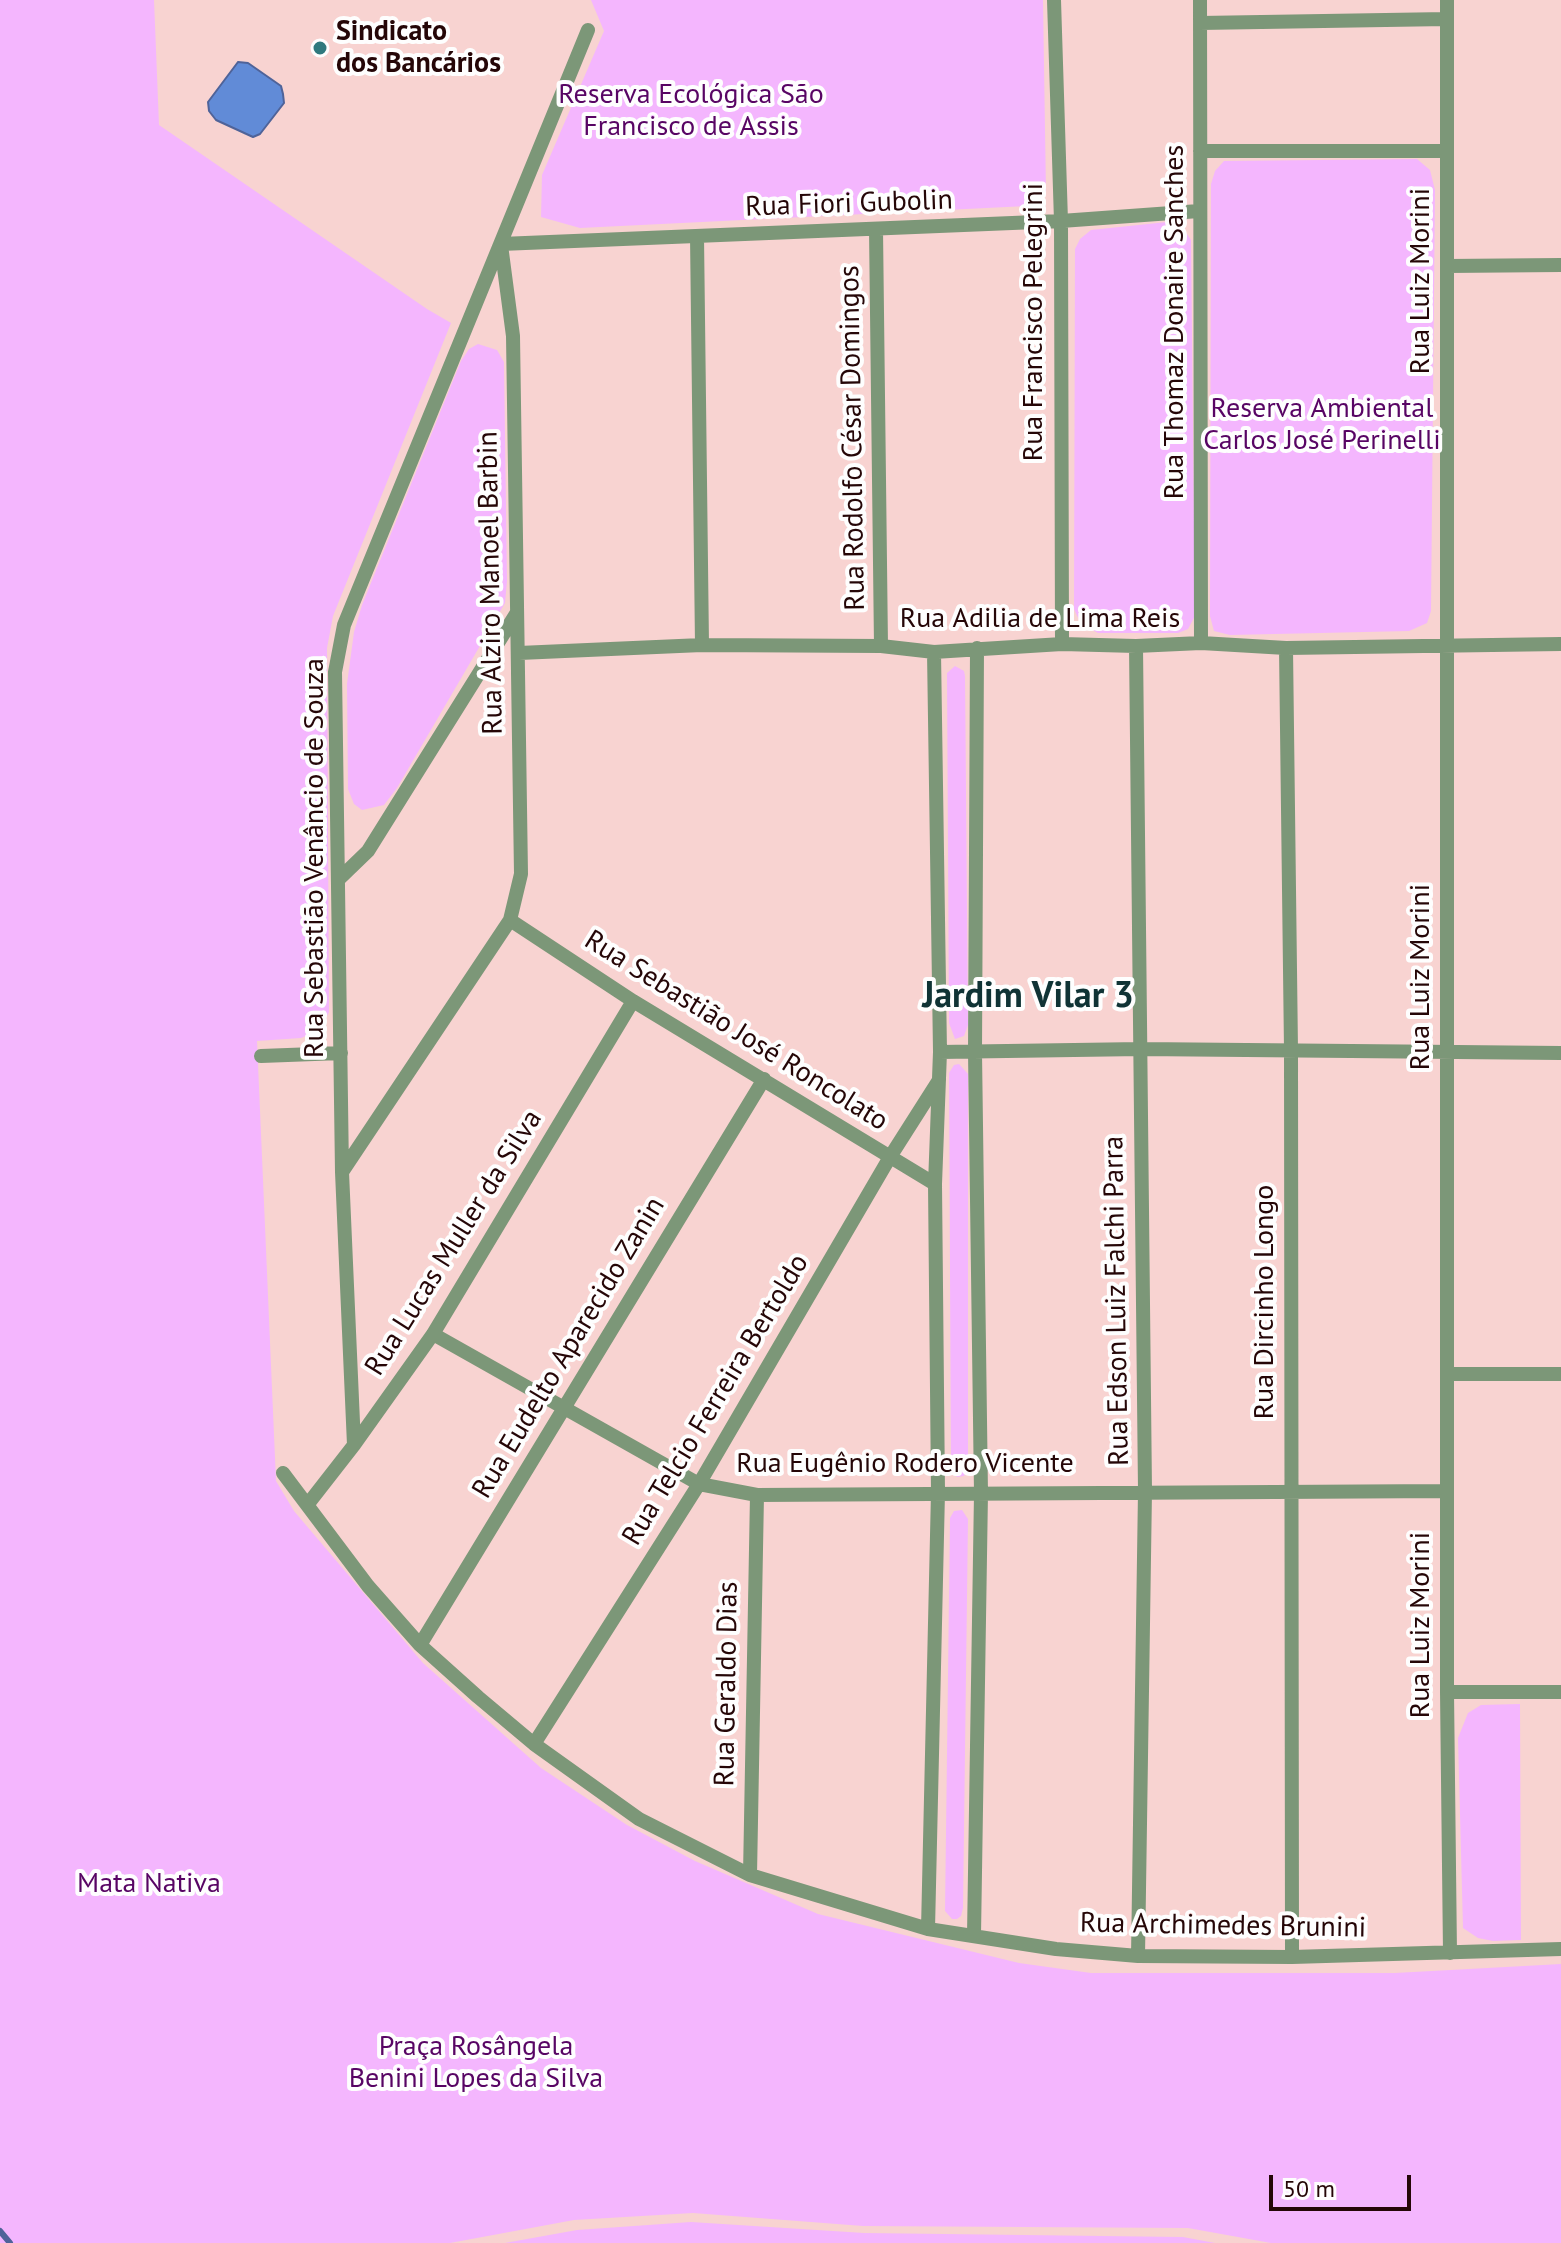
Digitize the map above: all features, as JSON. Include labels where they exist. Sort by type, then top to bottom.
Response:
[{"type":"street","name":"Rua Francisco Pelegrini","points":[[1054,0],[1061,221],[1062,644]]},
{"type":"street","name":"Rua Thomaz Donaire Sanches","points":[[1200,0],[1201,643]]},
{"type":"street","name":"Rua Luiz Morini","points":[[1447,0],[1447,1692],[1450,1953]]},
{"type":"street","points":[[1200,23],[1447,19]]},
{"type":"street","name":"Rua Sebastião Venâncio de Souza","points":[[354,1445],[342,1172],[335,672],[344,625],[588,30]]},
{"type":"street","points":[[1200,151],[1447,151]]},
{"type":"street","name":"Rua Fiori Gubolin","points":[[501,244],[1061,221],[1199,211]]},
{"type":"street","name":"Rua Rodolfo César Domingos","points":[[876,229],[881,646]]},
{"type":"street","points":[[697,236],[702,645]]},
{"type":"street","name":"Rua Alziro Manoel Barbin","points":[[501,244],[513,336],[519,653],[521,874],[510,920]]},
{"type":"street","points":[[1447,266],[1561,265]]},
{"type":"street","points":[[339,879],[368,851],[517,614]]},
{"type":"street","name":"Rua Adilia de Lima Reis","points":[[519,653],[702,645],[881,646],[934,652],[1062,644],[1136,646],[1201,643],[1286,648],[1561,644]]},
{"type":"street","name":"Rua Edson Luiz Falchi Parra","points":[[1136,646],[1145,1491],[1138,1956]]},
{"type":"street","points":[[974,1935],[981,1493],[975,1052],[977,648]]},
{"type":"street","name":"Rua Dircinho Longo","points":[[1286,648],[1291,1050],[1292,1957]]},
{"type":"street","points":[[928,1929],[938,1492],[935,1184],[940,1052],[934,652]]},
{"type":"street","points":[[342,1172],[510,920]]},
{"type":"street","name":"Rua Sebastião José Roncolato","points":[[510,920],[633,1001],[935,1184]]},
{"type":"street","name":"Rua Lucas Muller da Silva","points":[[308,1504],[433,1334],[633,1001]]},
{"type":"street","points":[[940,1052],[1141,1049],[1561,1053]]},
{"type":"street","points":[[261,1056],[341,1053]]},
{"type":"street","name":"Rua Eudelto Aparecido Zanin","points":[[420,1645],[764,1079]]},
{"type":"street","name":"Rua Telcio Ferreira Bertoldo","points":[[534,1744],[699,1484],[890,1157],[939,1080]]},
{"type":"street","name":"Rua Eugênio Rodero Vicente","points":[[433,1334],[699,1484],[757,1495],[1447,1491]]},
{"type":"street","points":[[1447,1374],[1561,1374]]},
{"type":"street","name":"Rua Archimedes Brunini","points":[[283,1473],[368,1586],[420,1645],[534,1744],[639,1819],[750,1875],[928,1929],[1056,1949],[1138,1956],[1292,1957],[1561,1949]]},
{"type":"street","name":"Rua Geraldo Dias","points":[[750,1875],[757,1495]]},
{"type":"street","points":[[1447,1692],[1561,1692]]},
{"type":"green space","points":[[0,0],[154,0],[159,125],[451,323],[333,616],[327,648],[329,1012],[320,1030],[301,1038],[257,1041],[276,1481],[294,1511],[423,1663],[541,1768],[627,1825],[695,1861],[818,1914],[1019,1963],[1091,1973],[1395,1973],[1561,1964],[1561,2243],[1271,2243],[1188,2228],[863,2226],[693,2213],[574,2220],[450,2243],[0,2243]]},
{"type":"green space","name":"Reserva Ecológica São Francisco de Assis","points":[[591,0],[1043,0],[1046,194],[1027,206],[580,228],[541,217],[542,175],[604,31]]},
{"type":"green space","name":"Reserva Ambiental Carlos José Perinelli","points":[[1417,159],[1430,170],[1435,190],[1431,611],[1427,623],[1409,631],[1230,635],[1214,631],[1210,616],[1211,184],[1215,171],[1224,161]]},
{"type":"green space","name":"Reserva Ambiental Carlos José Perinelli","points":[[1167,222],[1183,228],[1191,240],[1195,616],[1188,629],[1178,633],[1098,633],[1081,624],[1074,609],[1075,249],[1080,239],[1091,230]]},
{"type":"green space","points":[[478,344],[497,350],[504,362],[505,603],[397,788],[384,805],[362,810],[354,804],[348,789],[347,684],[354,632],[362,605],[461,361],[469,349]]},
{"type":"green space","points":[[955,666],[964,671],[965,676],[968,1025],[964,1036],[955,1039],[949,1023],[947,673]]},
{"type":"green space","points":[[959,1064],[968,1074],[968,1468],[964,1476],[957,1477],[951,1469],[949,1073],[954,1065]]},
{"type":"green space","points":[[962,1510],[968,1519],[963,1908],[961,1916],[952,1919],[945,1911],[950,1518],[954,1511]]},
{"type":"green space","points":[[1520,1704],[1521,1940],[1493,1941],[1478,1938],[1463,1928],[1458,1738],[1468,1713],[1481,1705]]},
{"type":"green space","points":[[691,2222],[864,2233],[1183,2237],[1215,2243],[505,2243],[577,2230]]},
{"type":"water","points":[[238,62],[248,63],[281,86],[283,94],[284,103],[260,134],[253,137],[216,120],[209,111],[208,102]]},
{"type":"waterway","points":[[0,2231],[10,2243]]},
{"type":"place","name":"Sindicato dos Bancários","points":[[320,48]]},
{"type":"district","name":"Jardim Vilar 3","points":[[1028,997]]},
{"type":"park label","name":"Mata Nativa","points":[[149,1884]]},
{"type":"park label","name":"Praça Rosângela Benini Lopes da Silva","points":[[476,2063]]}]
